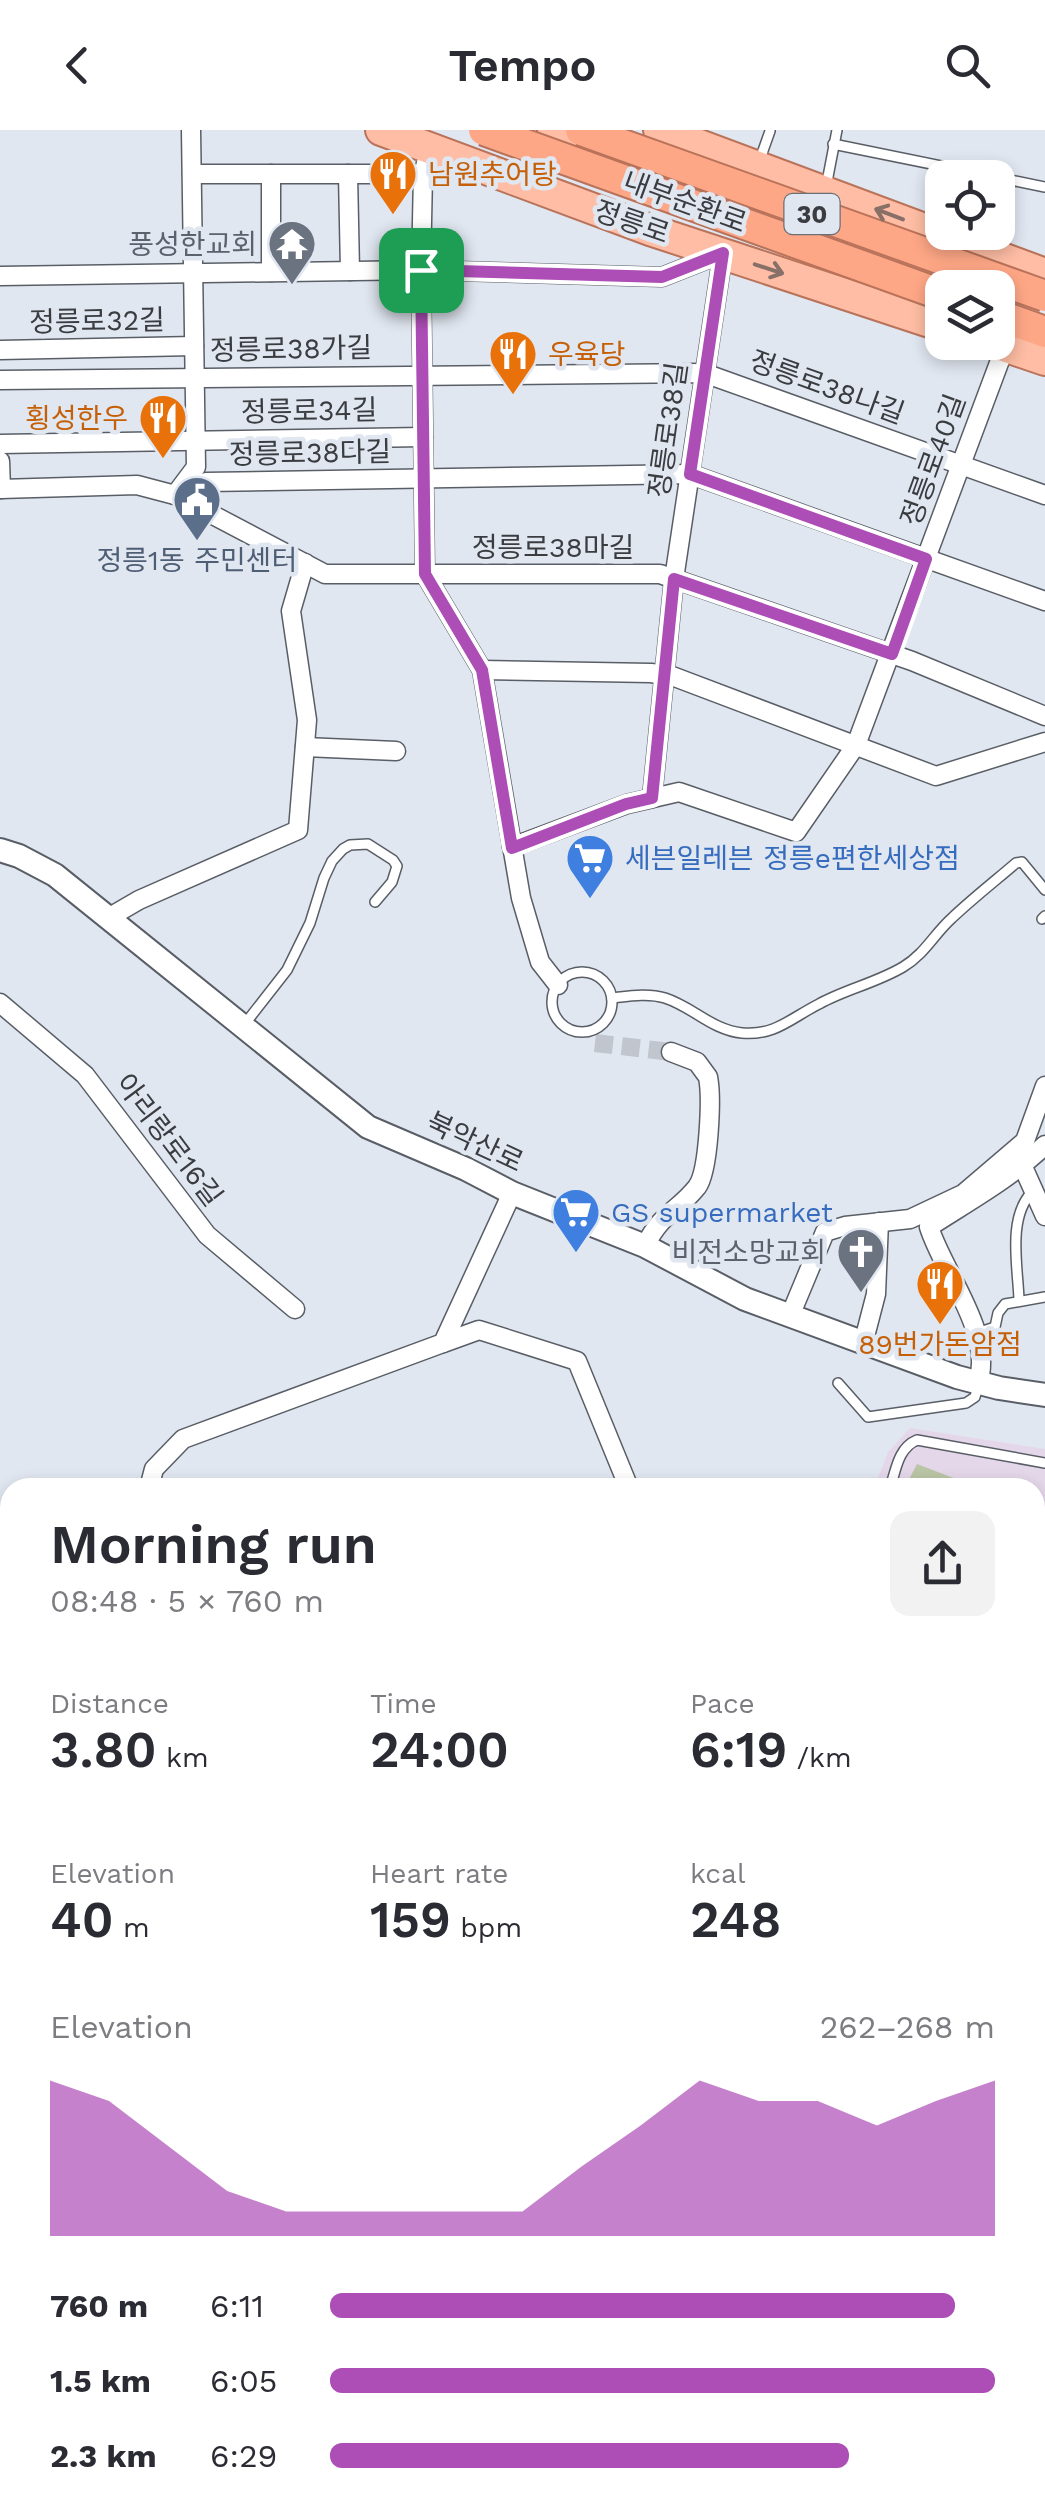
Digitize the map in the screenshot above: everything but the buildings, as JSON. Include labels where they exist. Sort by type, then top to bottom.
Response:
[{"type":"highway","name":"내부순환로","points":[[484,130],[925,289]]},
{"type":"highway","name":"내부순환로","points":[[580,130],[1045,296]]},
{"type":"highway","points":[[1015,321],[1045,332]]},
{"type":"main road","name":"정릉로","points":[[381,130],[418,149],[925,320]]},
{"type":"main road","points":[[553,130],[740,209],[933,270]]},
{"type":"main road","points":[[659,130],[1045,274]]},
{"type":"main road","points":[[1015,296],[1045,307]]},
{"type":"main road","points":[[1015,350],[1045,360]]},
{"type":"street","name":"정릉로32길","points":[[174,495],[196,467],[191,130]]},
{"type":"street","points":[[192,174],[348,174],[418,149],[425,574],[482,670],[521,898],[540,962],[558,985]]},
{"type":"street","points":[[271,174],[271,272]]},
{"type":"street","points":[[348,174],[350,270]]},
{"type":"street","points":[[0,276],[421,270],[662,277],[723,253]]},
{"type":"street","name":"정릉로38길","points":[[652,798],[674,579],[723,253]]},
{"type":"street","name":"정릉로32길","points":[[0,350],[194,346]]},
{"type":"street","name":"정릉로40길","points":[[652,798],[680,792],[796,832],[856,745],[961,464],[993,360]]},
{"type":"street","name":"정릉로38가길","points":[[0,380],[704,372]]},
{"type":"street","name":"정릉로38나길","points":[[704,372],[1045,495]]},
{"type":"street","name":"정릉로34길","points":[[0,444],[423,437]]},
{"type":"street","points":[[0,461],[1,489],[137,485],[174,495]]},
{"type":"street","points":[[690,474],[1045,601]]},
{"type":"street","name":"정릉로38다길","points":[[174,495],[206,482],[690,474]]},
{"type":"street","name":"정릉로38마길","points":[[174,495],[325,574],[660,574],[892,654],[1045,716]]},
{"type":"street","points":[[108,918],[139,900],[298,830],[308,720],[291,611],[305,563]]},
{"type":"street","points":[[482,670],[663,675],[936,776],[1045,742]]},
{"type":"street","points":[[305,746],[396,752]]},
{"type":"street","points":[[512,848],[626,804],[652,798]]},
{"type":"street","name":"북악산로","points":[[0,850],[55,875],[368,1126],[512,1193],[645,1246],[745,1299],[978,1383],[1045,1395]]},
{"type":"street","name":"아리랑로16길","points":[[0,1003],[85,1074],[207,1235],[295,1309]]},
{"type":"street","points":[[645,1246],[658,1221],[694,1190],[703,1172],[708,1077],[697,1062],[671,1052]]},
{"type":"street","points":[[978,1383],[984,1361],[977,1333],[929,1227],[975,1200],[1019,1158],[1045,1086]]},
{"type":"street","points":[[790,1316],[825,1232],[910,1219],[957,1198],[1045,1145]]},
{"type":"street","points":[[1019,1158],[1045,1216]]},
{"type":"street","points":[[443,1344],[512,1193]]},
{"type":"street","points":[[862,1344],[876,1294],[880,1222]]},
{"type":"street","points":[[151,1478],[154,1470],[184,1439],[478,1330],[576,1361],[626,1478]]},
{"type":"lane","points":[[826,190],[837,130]]},
{"type":"lane","points":[[723,253],[770,131]]},
{"type":"lane","points":[[833,144],[1045,187]]},
{"type":"lane","points":[[242,1027],[286,970],[310,923],[332,861],[350,845],[368,844],[397,866],[392,882],[375,902]]},
{"type":"lane","points":[[612,998],[659,996],[722,1028],[765,1032],[781,1028],[818,1004],[868,986],[904,966],[925,951],[948,921],[1016,862],[1022,862],[1045,890]]},
{"type":"lane","points":[[587,972],[604,981],[612,998],[608,1017],[593,1030],[564,1026],[553,1009],[552,999],[558,985],[568,976],[587,972]]},
{"type":"lane","points":[[1019,1300],[1018,1219],[1032,1192]]},
{"type":"lane","points":[[977,1333],[995,1328],[1001,1308],[1045,1296]]},
{"type":"lane","points":[[838,1383],[866,1415],[885,1416],[971,1402],[978,1383]]},
{"type":"lane","points":[[893,1478],[901,1454],[914,1441],[1045,1463]]},
{"type":"shaded area","points":[[910,1428],[1045,1449],[1045,1478],[878,1478],[888,1452]]},
{"type":"green space","points":[[917,1464],[954,1478],[910,1478]]},
{"type":"tunnel","points":[[595,1043],[671,1052]]},
{"type":"place","name":"남원추어탕","points":[[393,216]]},
{"type":"place","name":"풍성한교회","points":[[292,286]]},
{"type":"place","name":"우육당","points":[[513,396]]},
{"type":"place","name":"횡성한우","points":[[163,460]]},
{"type":"place","name":"정릉1동 주민센터","points":[[197,542]]},
{"type":"place","name":"세븐일레븐 정릉e편한세상점","points":[[590,900]]},
{"type":"place","name":"GS supermarket","points":[[576,1254]]},
{"type":"place","name":"비전소망교회","points":[[861,1294]]},
{"type":"place","name":"89번가돈암점","points":[[940,1326]]},
{"type":"route","points":[[723,253],[690,474],[926,559],[892,654],[674,579],[652,798],[626,804],[512,848],[482,670],[425,574],[421,270],[662,277],[723,253]]}]
